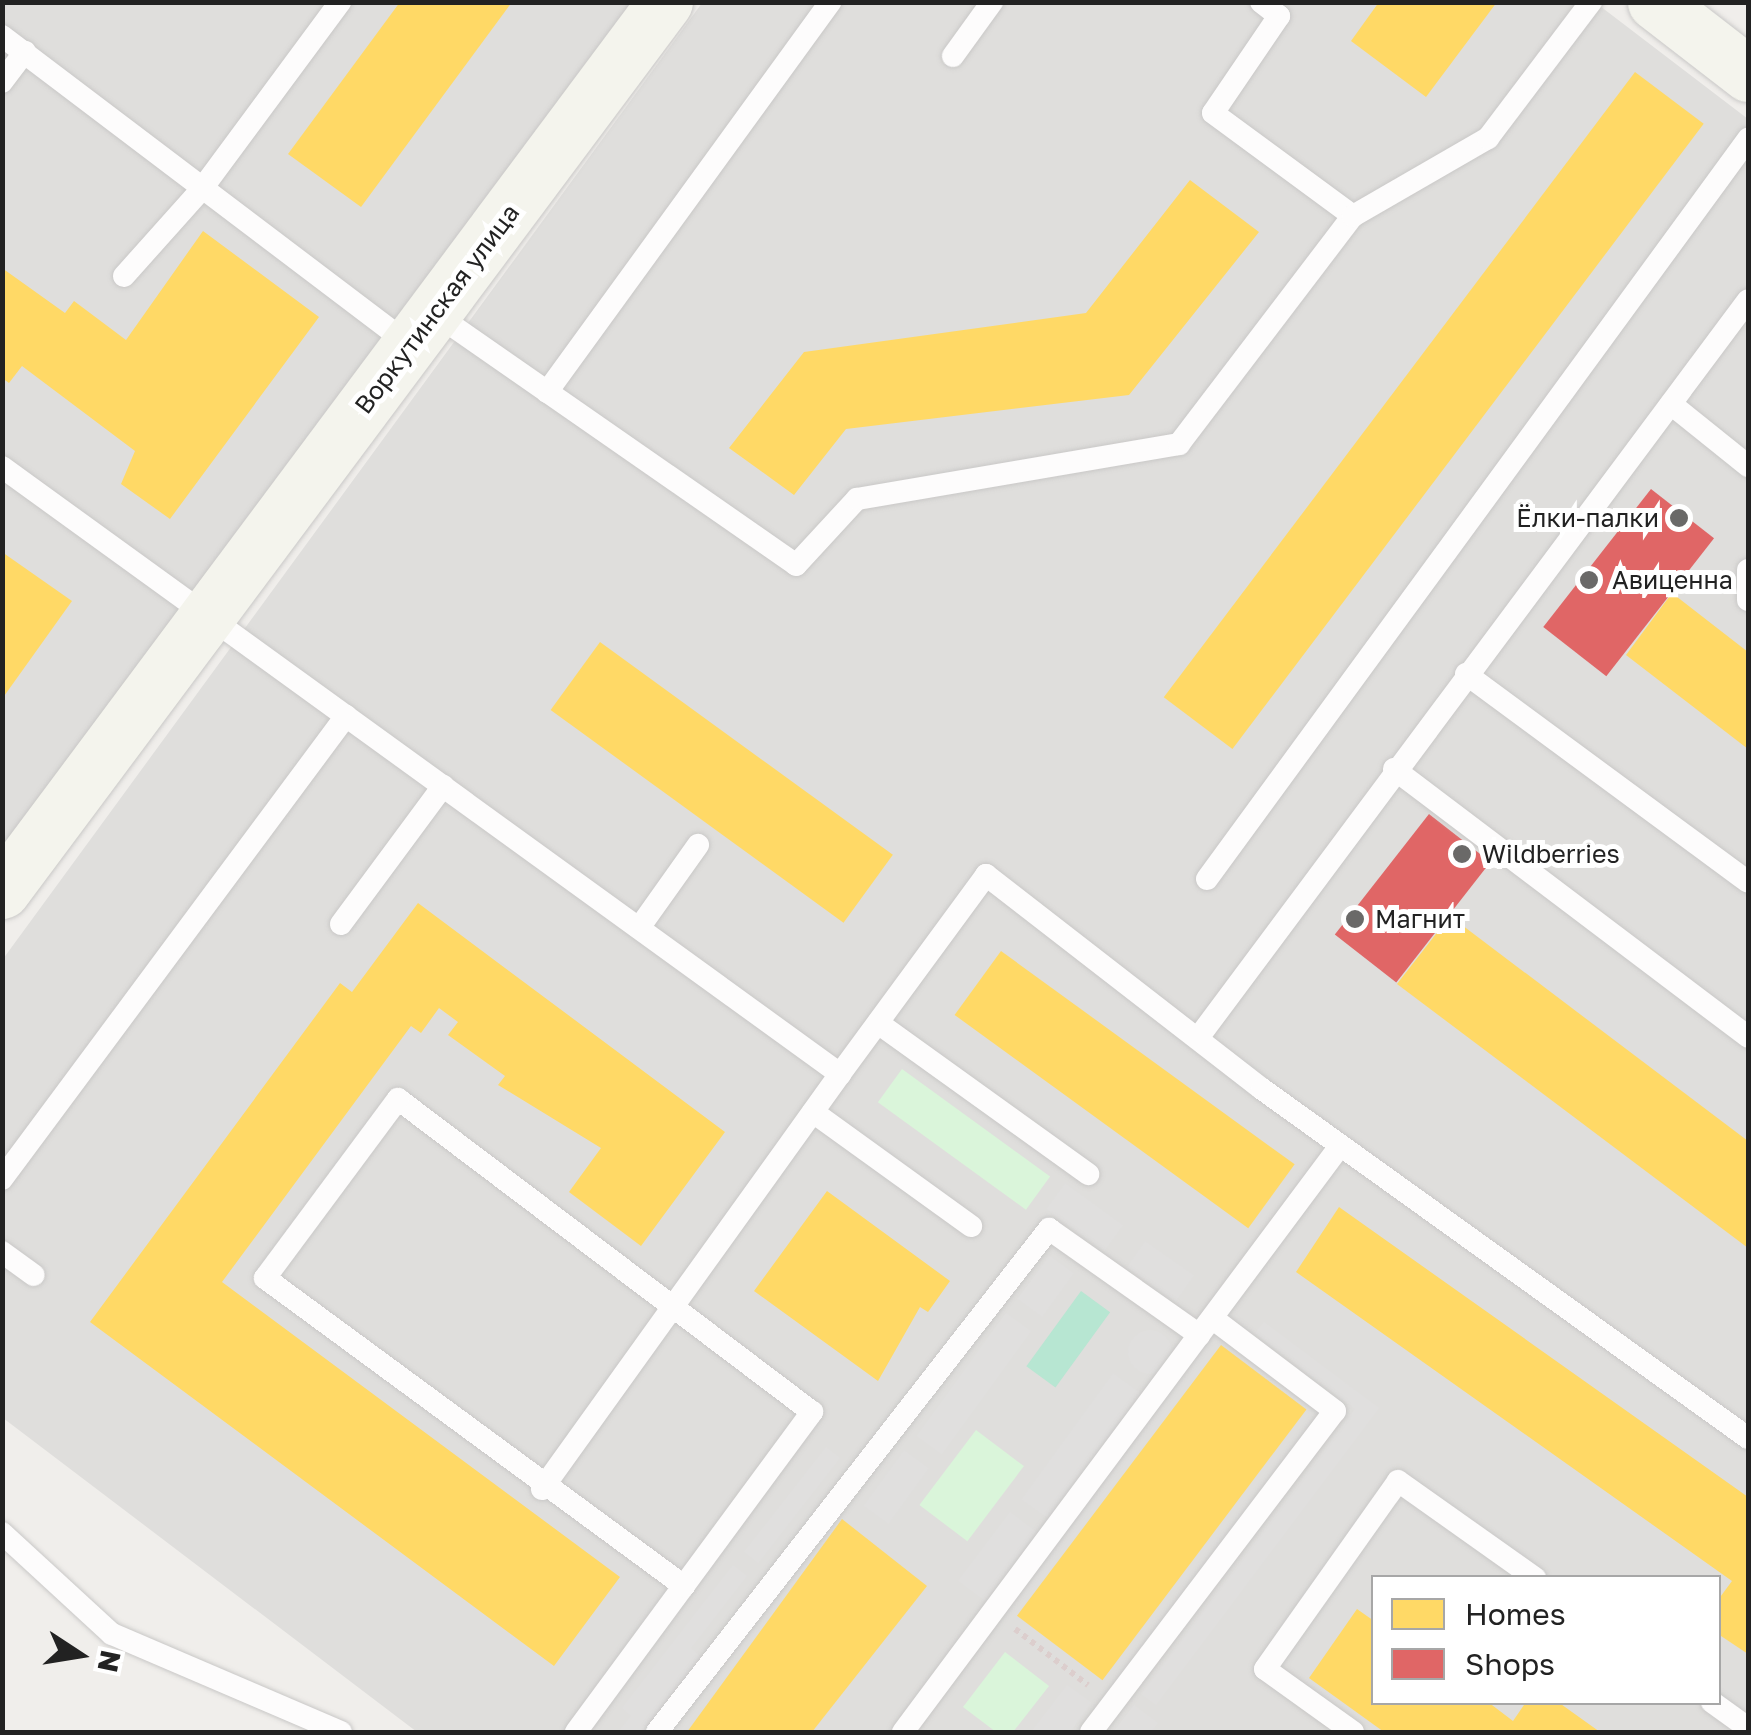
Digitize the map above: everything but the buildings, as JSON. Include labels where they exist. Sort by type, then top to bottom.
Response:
[{"type":"street","name":"Воркутинская улица","points":[[2,891],[202,612],[423,330],[666,2]]},
{"type":"street","points":[[1655,2],[1748,74]]},
{"type":"lane","points":[[124,276],[201,190],[340,2]]},
{"type":"lane","points":[[547,392],[830,2]]},
{"type":"lane","points":[[953,56],[992,2]]},
{"type":"lane","points":[[1261,2],[1279,16],[1213,113],[1352,216]]},
{"type":"lane","points":[[2,36],[201,190],[423,330],[547,392],[796,566],[857,499],[1179,444],[1352,216],[1488,138],[1591,2]]},
{"type":"lane","points":[[2,82],[25,52]]},
{"type":"lane","points":[[1206,879],[1748,139]]},
{"type":"lane","points":[[1198,1038],[1394,768],[1748,300]]},
{"type":"lane","points":[[1671,404],[1748,466]]},
{"type":"lane","points":[[2,467],[840,1074]]},
{"type":"lane","points":[[1748,570],[1748,600]]},
{"type":"lane","points":[[1466,674],[1748,882]]},
{"type":"lane","points":[[2,1179],[346,716]]},
{"type":"lane","points":[[1394,768],[1748,1037]]},
{"type":"lane","points":[[341,924],[443,786]]},
{"type":"lane","points":[[639,928],[698,845]]},
{"type":"lane","points":[[542,1489],[986,875],[1340,1146],[1748,1438]]},
{"type":"lane","points":[[878,1022],[1088,1174]]},
{"type":"lane","points":[[576,1732],[684,1586],[812,1412],[398,1099],[265,1278],[542,1489],[684,1586]]},
{"type":"lane","points":[[813,1112],[971,1226]]},
{"type":"lane","points":[[902,1732],[1340,1146]]},
{"type":"lane","points":[[657,1732],[1049,1229],[1335,1411],[1091,1732]]},
{"type":"lane","points":[[2,1252],[34,1275]]},
{"type":"lane","points":[[1353,1732],[1265,1669],[1398,1481],[1530,1575]]},
{"type":"lane","points":[[2,1533],[112,1634],[341,1732]]},
{"type":"lane","points":[[1716,1705],[1748,1728]]},
{"type":"path","points":[[992,1612],[1113,1704]]},
{"type":"shaded area","points":[[3,3],[643,3],[3,873]]},
{"type":"shaded area","points":[[702,3],[1596,3],[1748,119],[1748,1732],[417,1732],[3,1418],[3,959]]},
{"type":"shaded area","points":[[1065,1183],[1123,1225],[1104,1251],[1046,1209]]},
{"type":"shaded area","points":[[1145,1241],[1194,1275],[1176,1302],[1127,1267]]},
{"type":"shaded area","points":[[1049,1255],[1074,1273],[1042,1317],[1017,1299]]},
{"type":"shaded area","points":[[1006,1313],[1031,1331],[942,1454],[917,1436]]},
{"type":"shaded area","points":[[1264,1322],[1379,1408],[1156,1705],[1141,1694],[1355,1409],[1255,1333]]},
{"type":"shaded area","points":[[1150,1330],[1166,1336],[1172,1352],[1166,1368],[1150,1374],[1134,1368],[1128,1352],[1134,1336]]},
{"type":"shaded area","points":[[1113,1373],[1141,1393],[1049,1519],[1021,1499]]},
{"type":"shaded area","points":[[826,1447],[840,1458],[758,1563],[744,1552]]},
{"type":"shaded area","points":[[904,1450],[929,1468],[889,1524],[863,1506]]},
{"type":"shaded area","points":[[1010,1512],[1037,1532],[985,1601],[958,1581]]},
{"type":"shaded area","points":[[733,1565],[747,1576],[691,1648],[701,1657],[643,1732],[618,1732],[631,1716],[622,1708]]},
{"type":"shaded area","points":[[1067,1685],[1092,1703],[1070,1732],[1031,1732]]},
{"type":"shaded area","points":[[1134,1705],[1158,1723],[1151,1732],[1113,1732]]},
{"type":"green space","points":[[902,1069],[1050,1177],[1026,1210],[878,1102]]},
{"type":"green space","points":[[1081,1291],[1110,1312],[1055,1387],[1026,1366]]},
{"type":"green space","points":[[976,1430],[1024,1466],[967,1541],[919,1505]]},
{"type":"green space","points":[[1005,1652],[1049,1686],[1013,1732],[996,1732],[963,1707]]},
{"type":"place","name":"Ёлки-палки","points":[[1679,518]]},
{"type":"place","name":"Авиценна","points":[[1589,580]]},
{"type":"place","name":"Wildberries","points":[[1462,854]]},
{"type":"place","name":"Магнит","points":[[1355,919]]}]
